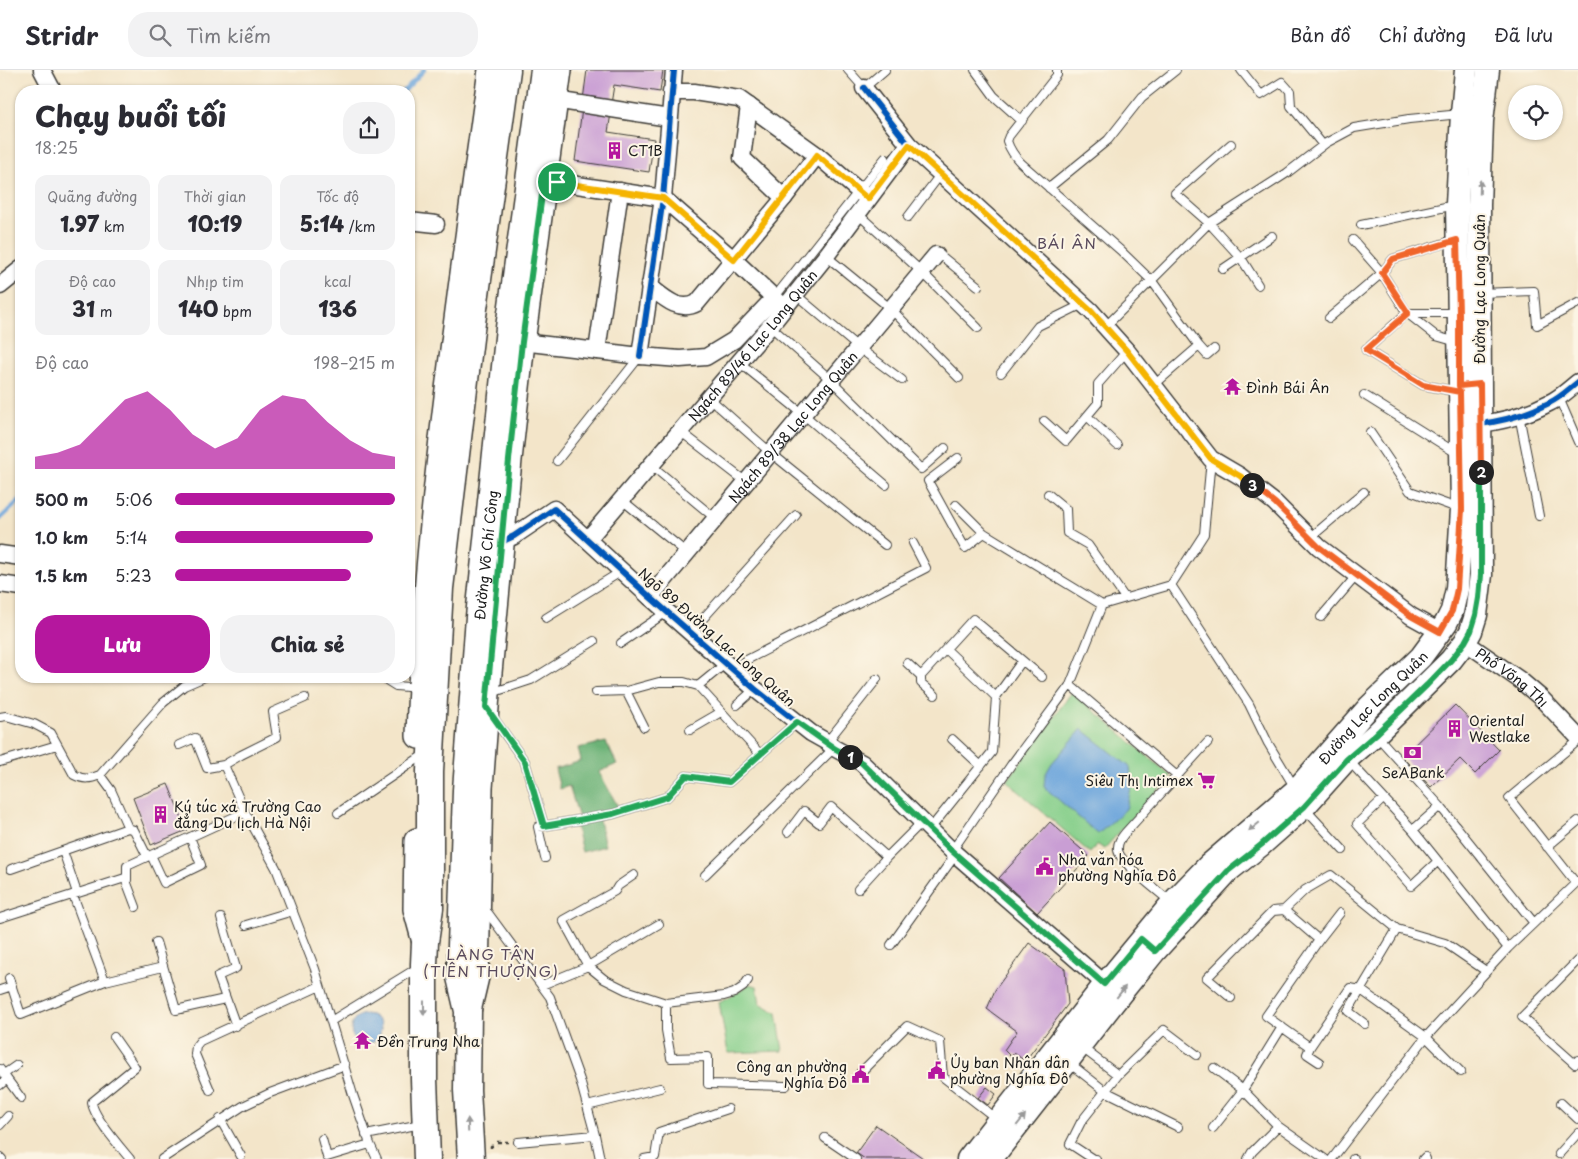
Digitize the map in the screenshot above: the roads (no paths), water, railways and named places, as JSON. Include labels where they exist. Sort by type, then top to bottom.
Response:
[{"type":"highway","points":[[427,1159],[424,953],[430,908],[430,771],[440,588],[471,330],[507,70]]},
{"type":"highway","name":"Đường Võ Chí Công","points":[[481,1156],[467,1090],[468,1011],[460,977],[466,790],[478,627],[509,328],[544,70]]},
{"type":"main road","points":[[424,953],[416,909],[421,688],[430,550],[441,446],[491,70]]},
{"type":"main road","name":"Đường Võ Chí Công","points":[[468,1011],[476,976],[482,909],[480,788],[501,542],[522,342],[559,70]]},
{"type":"main road","name":"Đường Lạc Long Quân","points":[[968,1159],[998,1120],[1066,1052],[1104,984],[1228,871],[1280,817],[1376,734],[1451,660],[1471,631],[1476,615],[1480,583],[1480,424],[1466,388],[1459,342],[1457,204],[1466,70]]},
{"type":"main road","name":"Đường Lạc Long Quân","points":[[1300,799],[1369,707],[1421,657],[1440,632],[1456,600],[1462,509],[1460,455],[1466,388],[1479,293],[1479,205],[1482,130],[1488,70]]},
{"type":"main road","name":"Đường Lạc Long Quân","points":[[991,1159],[1066,1052],[1148,945],[1172,903],[1209,865],[1280,817]]},
{"type":"street","points":[[42,70],[50,85]]},
{"type":"street","points":[[640,356],[663,198],[674,70]]},
{"type":"street","points":[[864,88],[909,145],[1106,327],[1211,459],[1240,476],[1275,503],[1319,547],[1411,616],[1440,632]]},
{"type":"street","points":[[671,92],[694,92],[739,99],[817,155],[864,195]]},
{"type":"street","points":[[555,100],[670,118]]},
{"type":"street","points":[[749,106],[742,158],[784,198]]},
{"type":"street","name":"Ngách 89/46 Lạc Long Quân","points":[[588,539],[770,326],[779,303],[795,294],[858,214],[864,195],[909,145]]},
{"type":"street","points":[[649,286],[669,302],[682,306],[697,303],[734,260],[817,155]]},
{"type":"street","points":[[522,342],[640,356],[680,359],[706,357],[734,340],[779,303],[734,260],[663,198],[544,180]]},
{"type":"street","points":[[597,351],[620,191]]},
{"type":"street","points":[[415,222],[436,224]]},
{"type":"street","name":"Ngách 89/38 Lạc Long Quân","points":[[650,597],[936,255]]},
{"type":"street","points":[[0,286],[15,274]]},
{"type":"street","points":[[1480,424],[1501,421],[1548,404],[1559,398],[1578,382]]},
{"type":"street","name":"Ngõ 89 Đường Lạc Long Quân","points":[[501,542],[514,536],[554,509],[650,597],[755,689],[811,733],[862,763],[954,853],[1104,984]]},
{"type":"street","points":[[0,554],[15,556]]},
{"type":"street","points":[[0,584],[15,586]]},
{"type":"street","name":"Phố Võng Thị","points":[[1465,642],[1520,680],[1540,697],[1578,737]]},
{"type":"lane","points":[[848,70],[864,88],[885,70]]},
{"type":"lane","points":[[976,70],[994,96],[1022,120]]},
{"type":"lane","points":[[1057,70],[1057,75],[1008,138],[1008,146],[1014,156],[1152,280],[1199,346],[1207,354],[1214,349]]},
{"type":"lane","points":[[1049,188],[1108,140],[1142,97],[1176,70]]},
{"type":"lane","points":[[1241,70],[1261,95],[1282,82],[1290,91],[1291,106],[1323,145]]},
{"type":"lane","points":[[1106,327],[1209,223],[1287,173],[1323,145],[1354,128],[1409,119],[1462,114]]},
{"type":"lane","points":[[1230,144],[1175,193],[1209,223],[1241,258],[1258,284]]},
{"type":"lane","points":[[779,303],[864,195],[885,158]]},
{"type":"lane","points":[[908,217],[940,175]]},
{"type":"lane","points":[[1361,225],[1457,204]]},
{"type":"lane","points":[[858,214],[922,272],[978,328]]},
{"type":"lane","points":[[1223,269],[1272,236]]},
{"type":"lane","points":[[1353,240],[1382,273],[1408,313],[1436,336],[1459,342]]},
{"type":"lane","points":[[1330,318],[1382,273],[1393,259],[1457,240]]},
{"type":"lane","points":[[936,255],[939,254],[978,286]]},
{"type":"lane","points":[[826,256],[891,309],[959,378]]},
{"type":"lane","points":[[1479,293],[1534,291],[1537,325],[1578,303]]},
{"type":"lane","points":[[795,294],[859,348],[902,380]]},
{"type":"lane","points":[[1001,373],[1038,326],[1083,304]]},
{"type":"lane","points":[[1459,313],[1408,313],[1366,350],[1423,385],[1466,388]]},
{"type":"lane","points":[[770,326],[832,380],[921,469],[945,448]]},
{"type":"lane","points":[[1154,385],[1199,346]]},
{"type":"lane","points":[[1044,421],[1066,441],[1098,403],[1098,384],[1127,351]]},
{"type":"lane","points":[[557,461],[640,356]]},
{"type":"lane","points":[[739,362],[803,414],[886,486]]},
{"type":"lane","points":[[1364,395],[1460,455]]},
{"type":"lane","points":[[708,398],[771,453],[885,545]]},
{"type":"lane","points":[[1559,398],[1578,442]]},
{"type":"lane","points":[[1519,415],[1539,516]]},
{"type":"lane","points":[[1087,416],[1117,445]]},
{"type":"lane","points":[[680,431],[746,482]]},
{"type":"lane","points":[[1370,432],[1410,491],[1462,509]]},
{"type":"lane","points":[[958,458],[928,482],[965,548],[984,533]]},
{"type":"lane","points":[[956,505],[984,533],[1102,605],[1171,586],[1204,534],[1211,459]]},
{"type":"lane","points":[[651,465],[716,518]]},
{"type":"lane","points":[[1310,538],[1364,492]]},
{"type":"lane","points":[[1048,494],[1066,509],[1067,533],[1088,545],[1125,598]]},
{"type":"lane","points":[[622,500],[686,553]]},
{"type":"lane","points":[[691,632],[796,515]]},
{"type":"lane","points":[[698,686],[728,666],[926,568],[913,542]]},
{"type":"lane","points":[[546,618],[622,571]]},
{"type":"lane","points":[[1321,617],[1357,575]]},
{"type":"lane","points":[[1171,586],[1249,704],[1268,743],[1300,799],[1343,850]]},
{"type":"lane","points":[[892,945],[1011,765],[1070,685],[1102,605]]},
{"type":"lane","points":[[621,643],[668,611]]},
{"type":"lane","points":[[921,676],[973,619],[1042,677]]},
{"type":"lane","points":[[544,826],[525,762],[486,701],[499,692],[531,680],[594,641]]},
{"type":"lane","points":[[946,649],[996,697]]},
{"type":"lane","points":[[858,889],[887,857],[926,826],[992,752],[996,697],[1022,661]]},
{"type":"lane","points":[[907,663],[921,676],[922,683],[935,695]]},
{"type":"lane","points":[[705,875],[831,745],[877,679]]},
{"type":"lane","points":[[596,692],[626,691],[659,682],[684,682],[698,686],[760,754]]},
{"type":"lane","points":[[0,717],[6,716],[34,724],[51,733],[74,776],[81,779],[89,779],[100,775],[163,703],[184,686],[191,683]]},
{"type":"lane","points":[[391,683],[396,686],[421,688]]},
{"type":"lane","points":[[1070,685],[1177,776]]},
{"type":"lane","points":[[737,705],[755,689]]},
{"type":"lane","points":[[626,691],[644,727]]},
{"type":"lane","points":[[179,745],[195,738],[207,768],[224,765],[278,737],[272,712],[305,698]]},
{"type":"lane","points":[[690,730],[721,712]]},
{"type":"lane","points":[[545,858],[538,827],[613,814],[667,797],[686,776],[729,782],[797,722]]},
{"type":"lane","points":[[1376,734],[1440,806],[1534,923]]},
{"type":"lane","points":[[952,739],[981,766]]},
{"type":"lane","points":[[1332,1159],[1426,1037],[1508,948],[1577,882],[1509,798],[1578,741]]},
{"type":"lane","points":[[1172,903],[1123,860],[1118,851],[1118,844],[1125,832],[1208,742]]},
{"type":"lane","points":[[0,762],[57,745]]},
{"type":"lane","points":[[338,813],[419,758]]},
{"type":"lane","points":[[1347,759],[1382,799],[1413,830],[1508,948]]},
{"type":"lane","points":[[224,765],[244,812],[276,868],[293,911],[320,986],[366,1135],[377,1159]]},
{"type":"lane","points":[[100,775],[112,790],[128,828]]},
{"type":"lane","points":[[1382,799],[1357,824],[1411,886],[1437,862]]},
{"type":"lane","points":[[1413,830],[1440,806]]},
{"type":"lane","points":[[788,832],[804,812],[819,823],[831,807],[887,857]]},
{"type":"lane","points":[[136,907],[127,880],[127,866],[244,812]]},
{"type":"lane","points":[[1547,847],[1578,821]]},
{"type":"lane","points":[[11,869],[128,828],[134,830],[164,883],[201,865],[190,837]]},
{"type":"lane","points":[[63,851],[104,982]]},
{"type":"lane","points":[[634,875],[618,886],[616,891],[563,920],[588,966],[604,979],[666,1003],[724,996],[734,993],[743,987],[748,980]]},
{"type":"lane","points":[[1231,998],[1207,978],[1263,919],[1273,911],[1284,910],[1305,890],[1331,875],[1397,929],[1445,943],[1486,971]]},
{"type":"lane","points":[[0,918],[123,879],[127,880]]},
{"type":"lane","points":[[482,909],[550,997],[580,1080],[600,1159]]},
{"type":"lane","points":[[1284,910],[1319,940]]},
{"type":"lane","points":[[246,925],[293,911]]},
{"type":"lane","points":[[1310,1047],[1266,1016],[1340,913]]},
{"type":"lane","points":[[221,918],[236,968],[218,976],[236,1026]]},
{"type":"lane","points":[[542,985],[588,966],[659,924]]},
{"type":"lane","points":[[1365,1024],[1348,1011],[1397,929]]},
{"type":"lane","points":[[156,942],[176,1010],[225,999]]},
{"type":"lane","points":[[331,1021],[397,979],[424,953]]},
{"type":"lane","points":[[1578,960],[1522,1018],[1575,1064],[1578,1060]]},
{"type":"lane","points":[[0,990],[11,982],[21,1015],[104,982],[163,967]]},
{"type":"lane","points":[[210,1090],[196,1059],[195,1050],[200,1042],[320,986]]},
{"type":"lane","points":[[1319,1062],[1307,1054],[1350,988],[1361,990],[1426,1037],[1461,1072]]},
{"type":"lane","points":[[666,1003],[666,1030],[671,1058],[708,1057],[708,1084],[786,1086]]},
{"type":"lane","points":[[860,1074],[907,1026],[940,1041],[943,1077],[998,1120]]},
{"type":"lane","points":[[1213,1128],[1243,1090],[1282,1027]]},
{"type":"lane","points":[[1094,1159],[1070,1144],[1081,1122],[1118,1075],[1164,1030],[1197,1055]]},
{"type":"lane","points":[[114,1038],[134,1067],[92,1102],[91,1105],[98,1118],[130,1159]]},
{"type":"lane","points":[[1066,1052],[1118,1075]]},
{"type":"lane","points":[[1066,1052],[1104,1091],[1178,1127]]},
{"type":"lane","points":[[0,1085],[4,1074],[17,1065]]},
{"type":"lane","points":[[162,1159],[220,1119],[243,1106],[270,1093],[345,1065]]},
{"type":"lane","points":[[1214,1068],[1243,1090],[1278,1126],[1325,1159]]},
{"type":"lane","points":[[4,1074],[21,1098]]},
{"type":"lane","points":[[587,1106],[660,1088]]},
{"type":"lane","points":[[1561,1103],[1578,1119]]},
{"type":"lane","points":[[644,1159],[655,1156],[659,1132],[728,1109]]},
{"type":"lane","points":[[0,1125],[8,1116]]},
{"type":"lane","points":[[220,1119],[241,1156]]},
{"type":"lane","points":[[366,1135],[426,1124]]},
{"type":"lane","points":[[1259,1159],[1250,1156],[1278,1126]]},
{"type":"lane","points":[[1558,1154],[1578,1133]]},
{"type":"lane","points":[[518,1142],[595,1135]]},
{"type":"lane","points":[[825,1138],[856,1159]]},
{"type":"lane","points":[[322,1139],[327,1157],[370,1144]]},
{"type":"water","points":[[1082,729],[1130,767],[1132,785],[1126,809],[1098,834],[1044,787],[1045,775],[1052,763]]},
{"type":"water","points":[[366,1014],[377,1018],[381,1029],[377,1040],[366,1044],[355,1040],[351,1029],[355,1018]]},
{"type":"waterway","points":[[410,85],[424,70]]},
{"type":"waterway","points":[[0,519],[15,505]]},
{"type":"place","name":"CT1B","points":[[614,150]]},
{"type":"place","name":"Đình Bái Ân","points":[[1232,387]]},
{"type":"place","name":"Oriental Westlake","points":[[1455,728]]},
{"type":"place","name":"SeABank","points":[[1413,752]]},
{"type":"place","name":"Siêu Thị Intimex","points":[[1207,780]]},
{"type":"place","name":"Ký túc xá Trường Cao đẳng Du lịch Hà Nội","points":[[160,814]]},
{"type":"place","name":"Nhà văn hóa phường Nghĩa Đô","points":[[1044,867]]},
{"type":"place","name":"Đền Trung Nha","points":[[363,1041]]},
{"type":"place","name":"Ủy ban Nhân dân phường Nghĩa Đô","points":[[936,1070]]},
{"type":"place","name":"Công an phường Nghĩa Đô","points":[[861,1074]]},
{"type":"district","name":"BÁI ÂN","points":[[1067,242]]},
{"type":"district","name":"LÀNG TÂN (TIÊN THƯỢNG)","points":[[491,962]]}]
